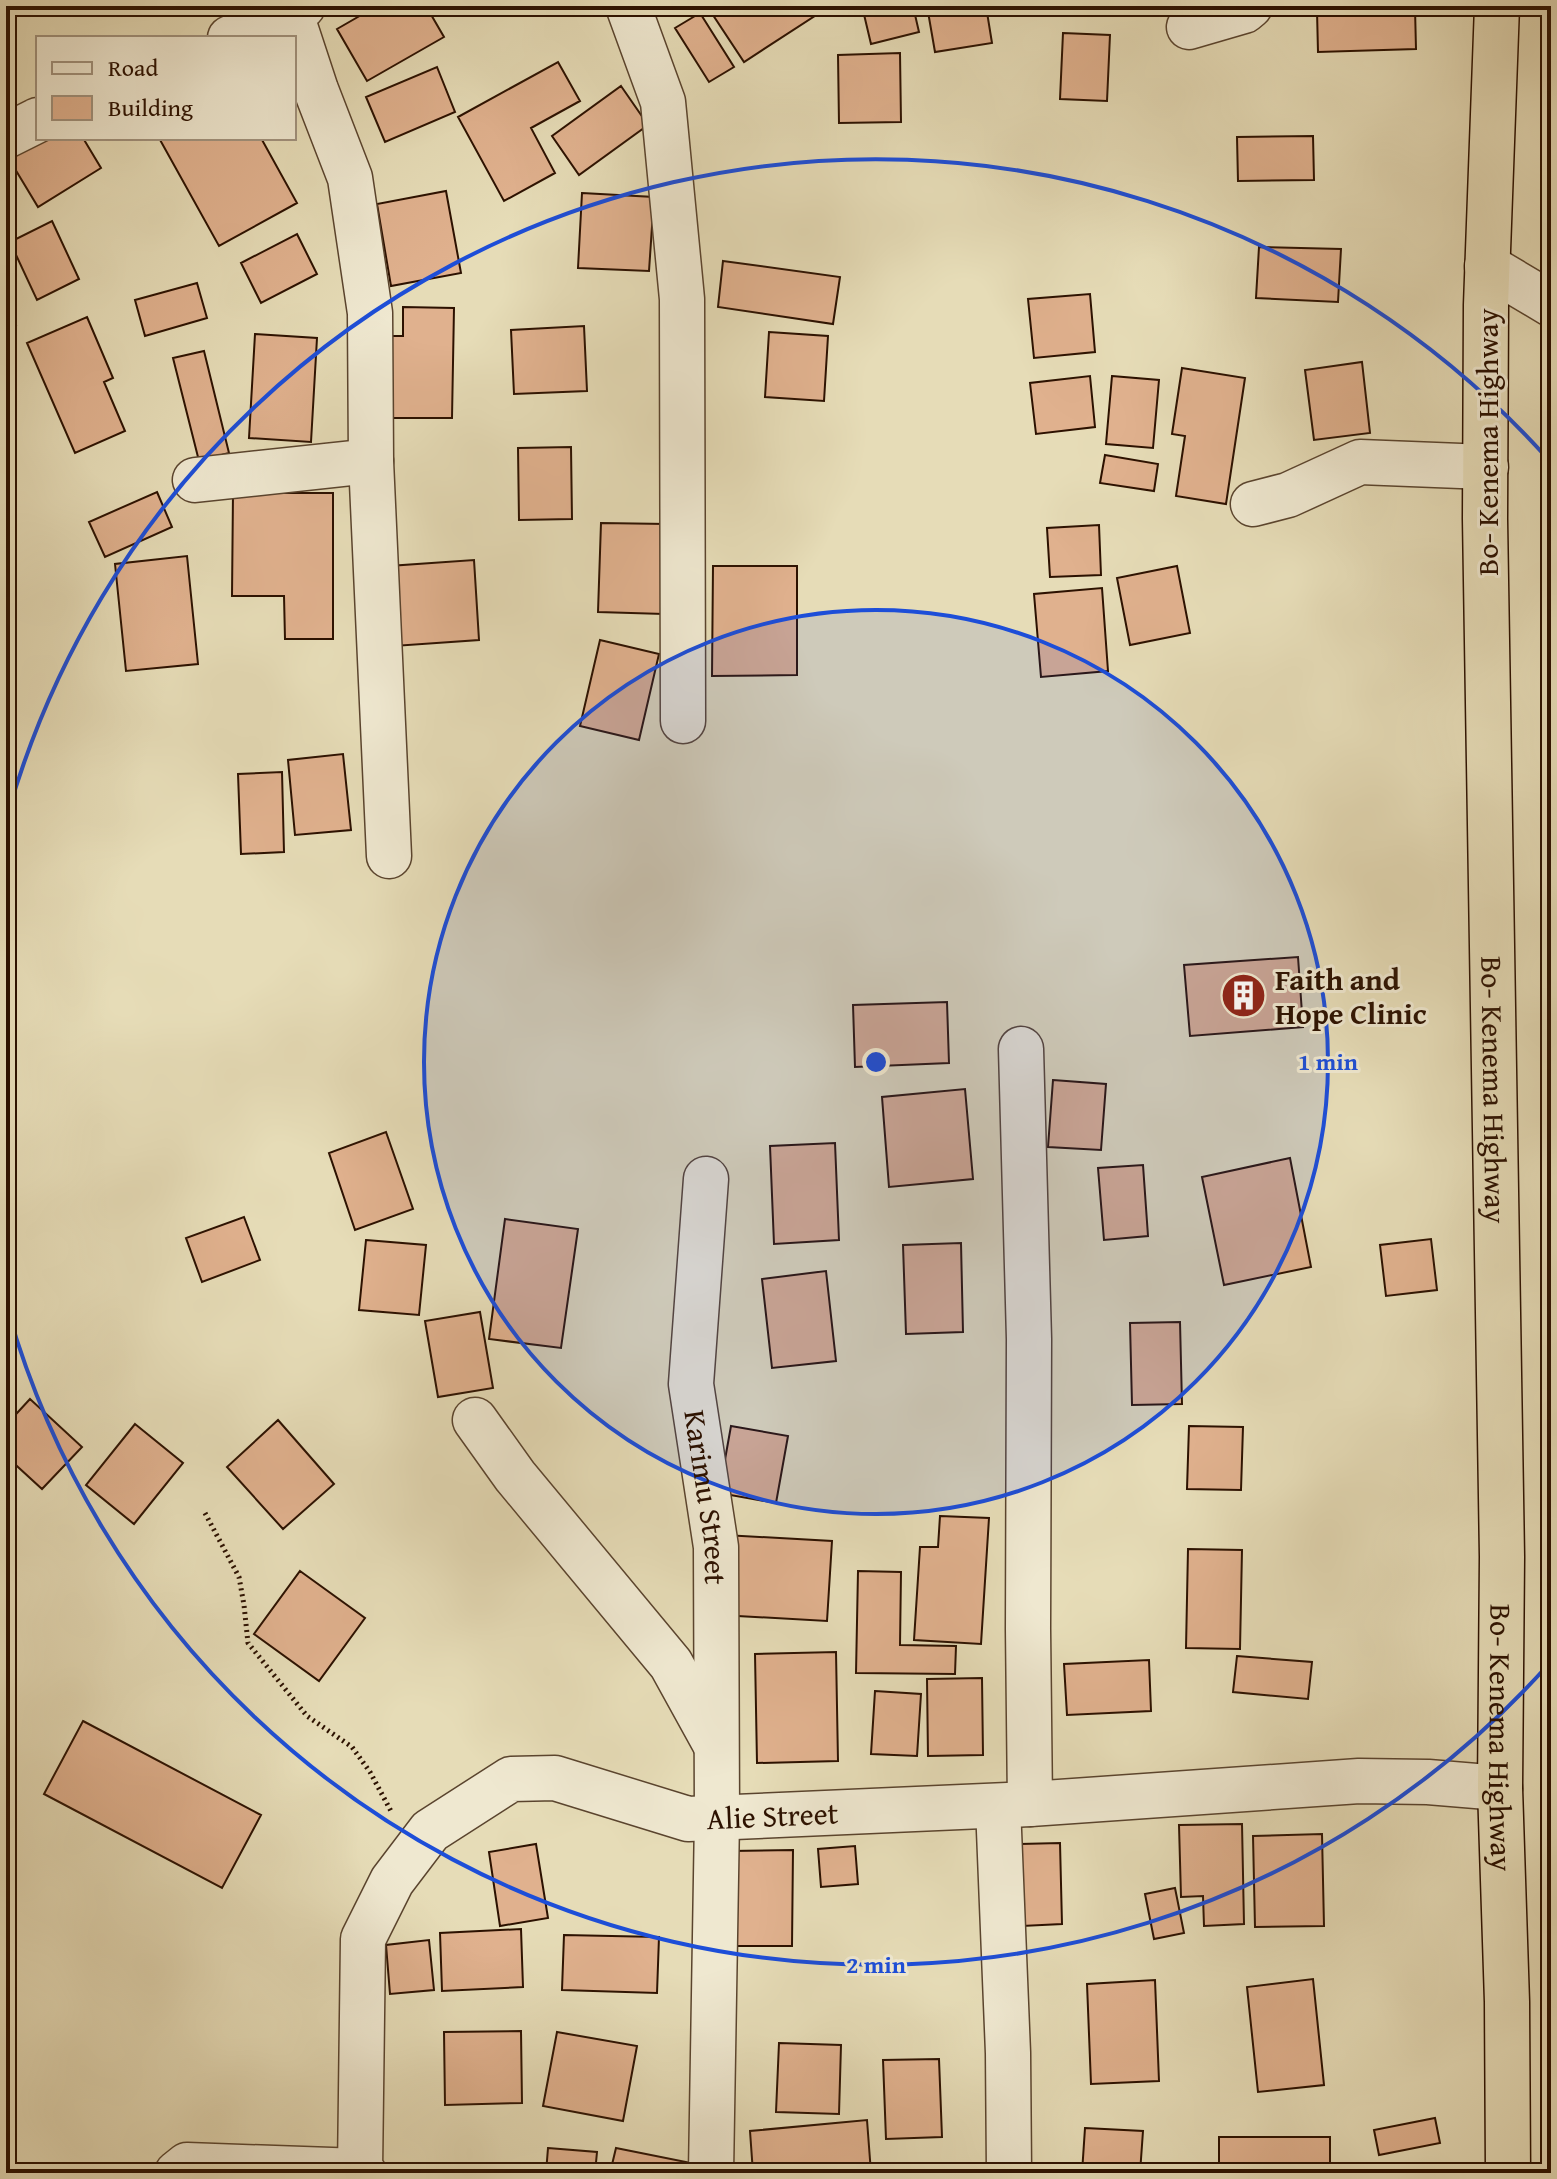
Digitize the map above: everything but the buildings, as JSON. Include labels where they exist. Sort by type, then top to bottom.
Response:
[{"type":"highway","name":"Bo- Kenema Highway","points":[[1497,6],[1487,266],[1486,467],[1502,1557],[1500,1788],[1507,2002],[1508,2173]]},
{"type":"street","points":[[628,6],[663,102],[682,299],[683,721]]},
{"type":"street","points":[[1189,27],[1244,11],[1250,6]]},
{"type":"street","points":[[234,36],[293,9],[316,90],[350,178],[370,313],[371,461],[389,856]]},
{"type":"street","points":[[6,136],[36,121]]},
{"type":"street","points":[[1487,266],[1551,304]]},
{"type":"street","points":[[195,480],[371,461]]},
{"type":"street","points":[[1253,504],[1288,495],[1360,462],[1486,467]]},
{"type":"street","points":[[1009,2173],[1008,2053],[1014,1805],[1028,1629],[1029,1339],[1021,1049]]},
{"type":"street","name":"Karimu Street","points":[[706,1179],[691,1384],[716,1547],[717,1818],[711,2173]]},
{"type":"street","points":[[475,1420],[515,1476],[671,1664],[717,1748]]},
{"type":"street","name":"Alie Street","points":[[362,2172],[363,1939],[392,1881],[430,1831],[511,1779],[555,1778],[688,1819],[1014,1805],[1359,1781],[1428,1782],[1500,1788]]},
{"type":"street","points":[[177,2173],[187,2165],[362,2172]]},
{"type":"path","points":[[205,1513],[239,1577],[248,1643],[307,1716],[352,1747],[370,1772],[414,1853]]},
{"type":"place","name":"Faith and Hope Clinic","points":[[1244,996]]}]
